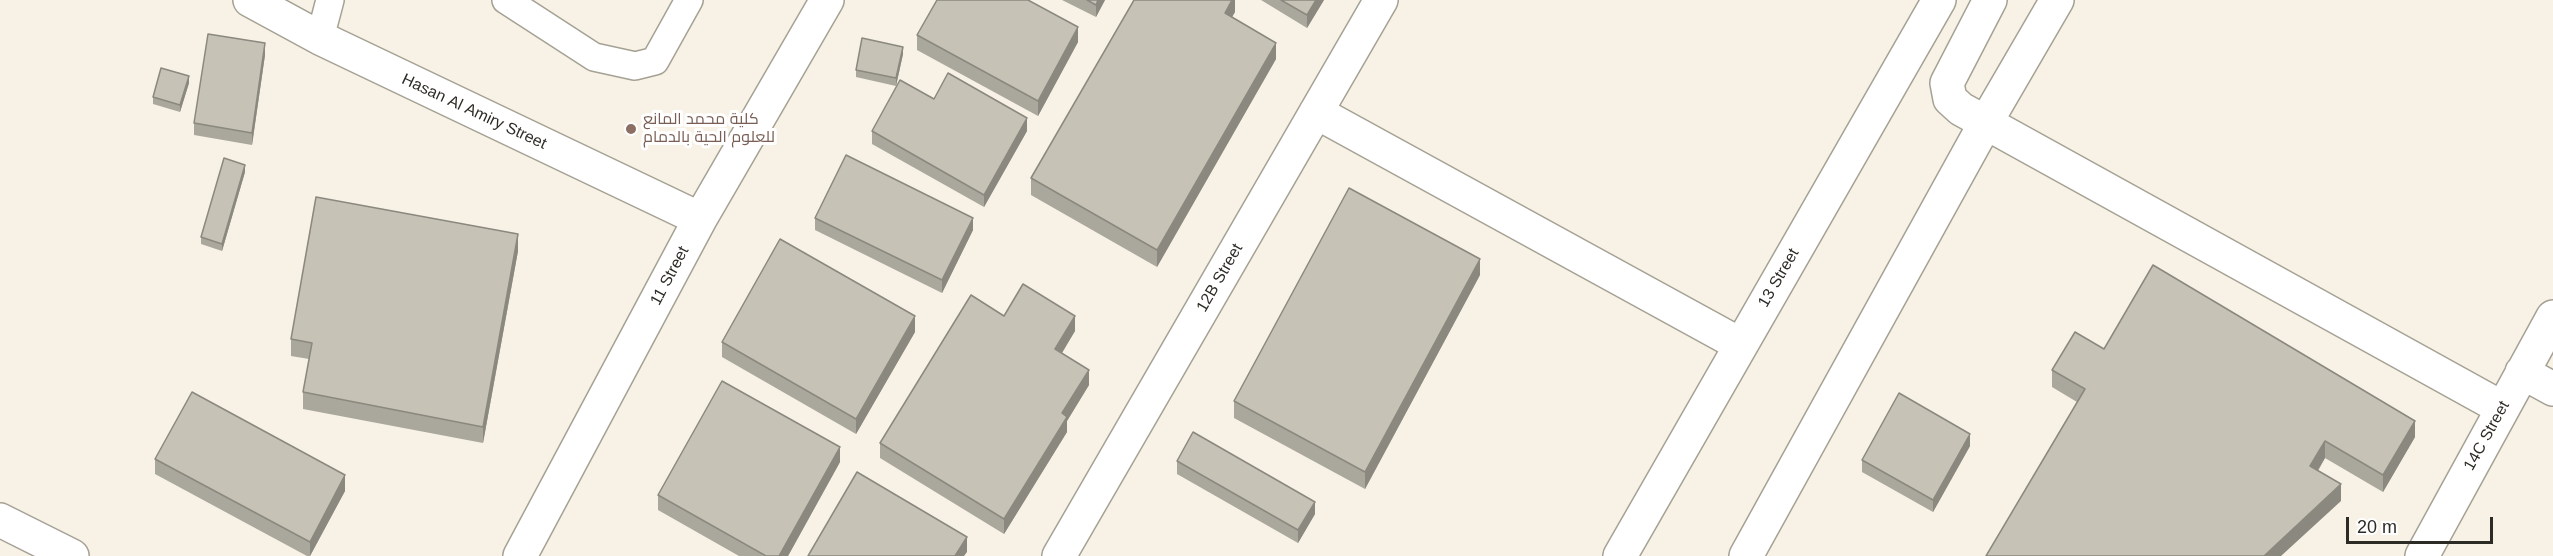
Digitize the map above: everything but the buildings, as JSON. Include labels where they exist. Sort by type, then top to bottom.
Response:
[{"type":"street","name":"Hasan Al Amiry Street","points":[[250,0],[320,38],[700,219]]},
{"type":"street","name":"11 Street","points":[[520,556],[700,219],[827,0]]},
{"type":"street","name":"12B Street","points":[[1059,556],[1381,0]]},
{"type":"street","name":"13 Street","points":[[1620,556],[1939,0]]},
{"type":"street","points":[[1990,0],[1947,83],[1950,99],[1961,109],[2502,408]]},
{"type":"street","points":[[1746,556],[1986,123],[2057,0]]},
{"type":"street","points":[[1316,112],[1741,345]]},
{"type":"street","name":"14C Street","points":[[2422,556],[2553,317]]},
{"type":"street","points":[[2522,372],[2553,389]]},
{"type":"street","points":[[0,520],[72,556]]},
{"type":"lane","points":[[320,38],[330,0]]},
{"type":"lane","points":[[506,0],[594,57],[635,66],[655,61],[689,0]]},
{"type":"place","name":"كلية محمد المانع للعلوم الحية بالدمام","points":[[631,129]]}]
